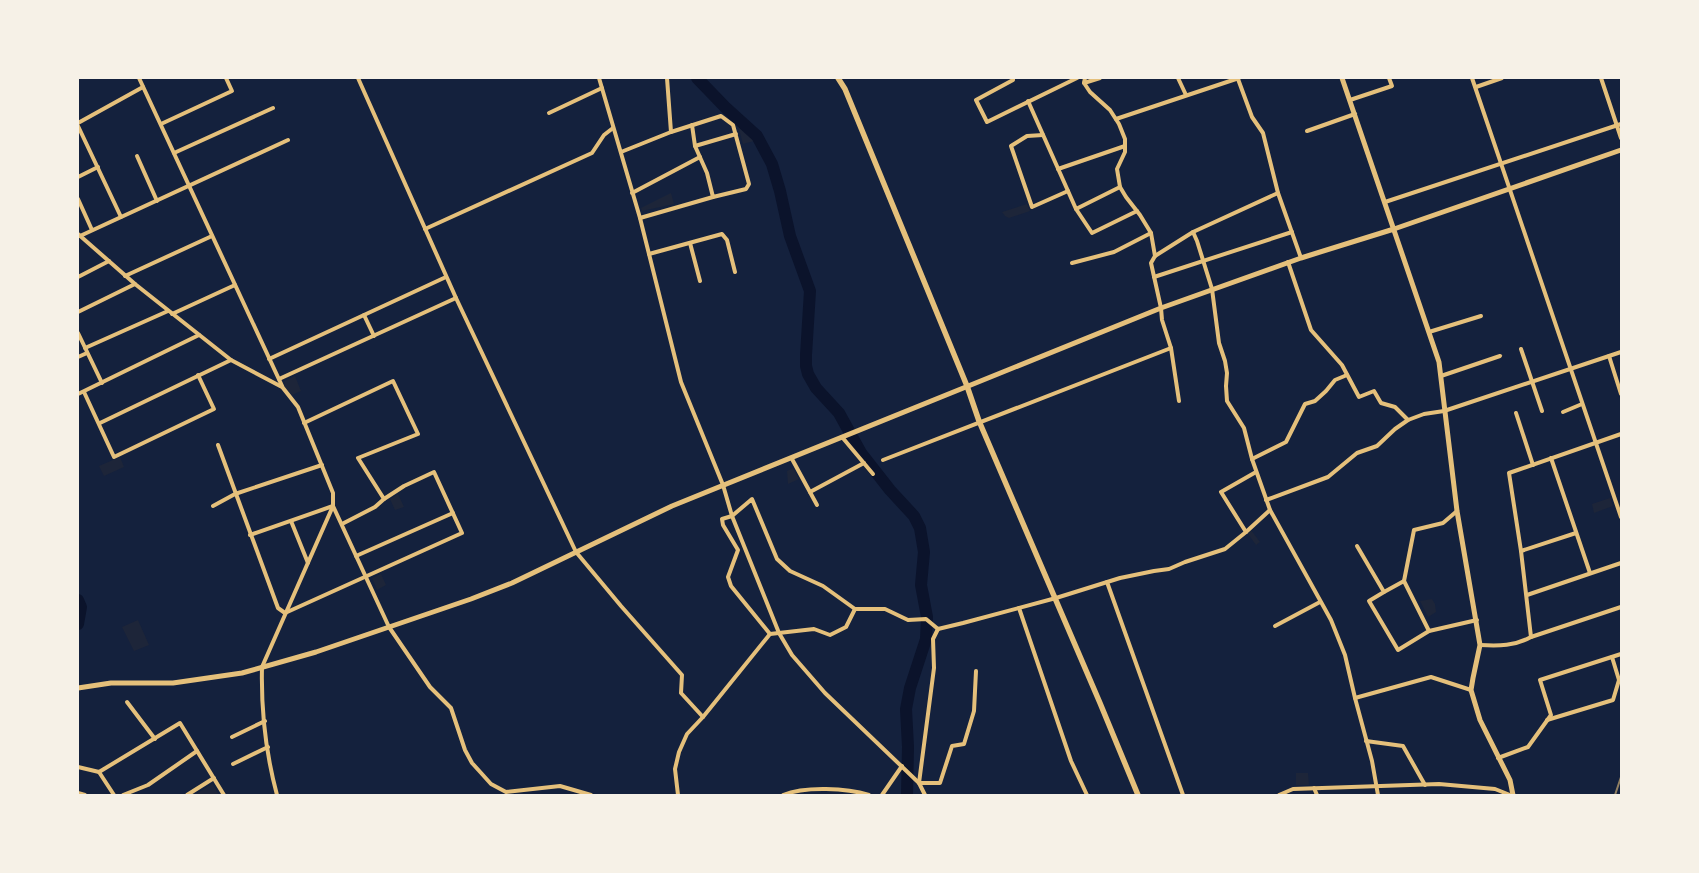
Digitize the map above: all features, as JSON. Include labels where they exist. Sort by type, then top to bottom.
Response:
[{"type":"main road","points":[[838,78],[848,96],[967,386],[979,421],[1056,598],[1138,795]]},
{"type":"street","points":[[139,78],[282,388],[298,408],[333,493],[333,506],[262,667],[262,688],[268,747],[272,777],[277,795]]},
{"type":"street","points":[[161,124],[232,91],[226,78]]},
{"type":"street","points":[[358,78],[446,277],[576,552],[682,675],[681,693],[703,717]]},
{"type":"street","points":[[599,78],[640,218],[681,382],[723,485],[732,516],[779,633],[792,655],[825,693],[919,783],[925,795]]},
{"type":"street","points":[[667,78],[671,132]]},
{"type":"street","points":[[1013,78],[1013,80],[976,100],[987,122],[1077,78]]},
{"type":"street","points":[[1085,78],[1084,84],[1090,92],[1110,110],[1125,139],[1125,152],[1117,169],[1120,187],[1150,233],[1155,256]]},
{"type":"street","points":[[1084,84],[1100,78]]},
{"type":"street","points":[[1178,78],[1186,95]]},
{"type":"street","points":[[1116,119],[1238,78],[1252,117],[1264,133],[1278,193],[1301,258]]},
{"type":"street","points":[[1342,78],[1429,332],[1441,376],[1456,511],[1477,620],[1480,645],[1472,678],[1471,690],[1480,720],[1510,780],[1514,795]]},
{"type":"street","points":[[1350,100],[1392,86],[1389,78]]},
{"type":"street","points":[[1472,78],[1621,517]]},
{"type":"street","points":[[1476,87],[1502,78]]},
{"type":"street","points":[[1601,78],[1619,124],[1621,138]]},
{"type":"street","points":[[78,123],[143,87]]},
{"type":"street","points":[[549,113],[602,88]]},
{"type":"street","points":[[1028,101],[1076,209],[1092,233],[1137,211]]},
{"type":"street","points":[[174,153],[273,108]]},
{"type":"street","points":[[1307,131],[1355,114]]},
{"type":"street","points":[[621,152],[692,124],[721,116],[732,125],[736,134],[749,184],[746,189],[640,218]]},
{"type":"street","points":[[692,124],[696,146],[707,173],[713,197]]},
{"type":"street","points":[[1385,202],[1619,124]]},
{"type":"street","points":[[78,126],[121,216]]},
{"type":"street","points":[[425,229],[592,153],[604,135],[613,128]]},
{"type":"street","points":[[696,146],[736,134]]},
{"type":"street","points":[[1043,135],[1027,136],[1011,146],[1032,207],[1068,191]]},
{"type":"street","points":[[282,388],[231,360],[135,284],[79,235],[288,140]]},
{"type":"street","points":[[1058,169],[1125,146]]},
{"type":"street","points":[[78,688],[111,683],[173,683],[242,672],[316,652],[389,627],[495,590],[672,506],[792,459],[967,386],[1161,308],[1288,262],[1394,229],[1621,150]]},
{"type":"street","points":[[137,156],[157,200]]},
{"type":"street","points":[[632,193],[700,157]]},
{"type":"street","points":[[78,177],[98,167]]},
{"type":"street","points":[[1076,209],[1120,187]]},
{"type":"street","points":[[1179,401],[1171,348],[1162,320],[1161,308],[1151,263],[1155,256],[1193,232],[1278,193]]},
{"type":"street","points":[[78,199],[92,230]]},
{"type":"street","points":[[1193,232],[1212,289],[1219,343],[1226,361],[1226,386],[1228,401],[1244,428],[1256,472],[1270,510],[1331,620],[1345,655],[1372,761],[1375,786],[1378,795]]},
{"type":"street","points":[[1154,277],[1292,232]]},
{"type":"street","points":[[1072,263],[1114,252],[1150,233]]},
{"type":"street","points":[[649,254],[722,234],[728,240],[735,272]]},
{"type":"street","points":[[126,276],[212,236]]},
{"type":"street","points":[[690,243],[700,281]]},
{"type":"street","points":[[78,277],[109,261]]},
{"type":"street","points":[[1288,262],[1310,330],[1342,365],[1359,397],[1374,391],[1381,403],[1395,407],[1408,420]]},
{"type":"street","points":[[269,359],[446,277]]},
{"type":"street","points":[[78,312],[135,284]]},
{"type":"street","points":[[172,314],[235,285]]},
{"type":"street","points":[[279,379],[456,298]]},
{"type":"street","points":[[78,357],[86,350],[168,311]]},
{"type":"street","points":[[364,315],[374,336]]},
{"type":"street","points":[[1429,332],[1481,316]]},
{"type":"street","points":[[78,332],[102,383]]},
{"type":"street","points":[[78,394],[198,335]]},
{"type":"street","points":[[883,460],[979,421],[1171,348]]},
{"type":"street","points":[[1521,349],[1542,412]]},
{"type":"street","points":[[1266,500],[1328,477],[1357,453],[1377,446],[1395,429],[1408,420],[1424,414],[1444,410],[1621,352]]},
{"type":"street","points":[[1441,376],[1500,356]]},
{"type":"street","points":[[1609,356],[1621,394]]},
{"type":"street","points":[[100,424],[231,360]]},
{"type":"street","points":[[84,392],[114,457],[214,410],[198,375]]},
{"type":"street","points":[[1252,459],[1286,442],[1305,404],[1315,401],[1335,380],[1347,375]]},
{"type":"street","points":[[304,423],[393,382],[418,434],[358,458],[384,499]]},
{"type":"street","points":[[1563,412],[1582,404]]},
{"type":"street","points":[[1516,413],[1533,465]]},
{"type":"street","points":[[1531,637],[1521,550],[1509,473],[1621,434]]},
{"type":"street","points":[[844,437],[873,474]]},
{"type":"street","points":[[218,445],[278,608],[285,613]]},
{"type":"street","points":[[1551,458],[1590,574]]},
{"type":"street","points":[[792,459],[817,505]]},
{"type":"street","points":[[810,492],[864,463]]},
{"type":"street","points":[[213,506],[235,494],[322,464]]},
{"type":"street","points":[[285,613],[462,533],[434,472],[404,486],[384,499],[375,507],[342,524]]},
{"type":"street","points":[[1246,532],[1221,492],[1256,472]]},
{"type":"street","points":[[770,634],[728,582],[728,577],[738,550],[722,519],[732,516],[752,499],[777,559],[790,571],[823,586],[855,609],[885,609],[908,620],[926,619],[938,628],[963,623],[1056,598],[1107,582],[1154,570],[1169,569],[1185,562],[1225,549],[1270,510]]},
{"type":"street","points":[[250,535],[333,506]]},
{"type":"street","points":[[333,506],[389,627],[430,687],[451,708],[465,750],[472,763],[491,784],[506,792],[560,786],[591,795]]},
{"type":"street","points":[[1429,631],[1404,581],[1414,530],[1443,523],[1456,511]]},
{"type":"street","points":[[356,556],[453,513]]},
{"type":"street","points":[[291,521],[308,563]]},
{"type":"street","points":[[1521,550],[1576,532]]},
{"type":"street","points":[[1357,546],[1384,592]]},
{"type":"street","points":[[1527,595],[1621,563]]},
{"type":"street","points":[[1404,581],[1369,601],[1398,650],[1429,631],[1477,620]]},
{"type":"street","points":[[1107,582],[1183,795]]},
{"type":"street","points":[[1276,626],[1320,602]]},
{"type":"street","points":[[1019,608],[1071,761],[1087,795]]},
{"type":"street","points":[[1480,645],[1504,646],[1523,642],[1531,637],[1621,608]]},
{"type":"street","points":[[678,795],[674,769],[679,752],[687,734],[703,717],[770,634],[814,629],[830,635],[846,627],[855,609]]},
{"type":"street","points":[[919,783],[934,668],[933,639],[938,628]]},
{"type":"street","points":[[1498,758],[1528,747],[1551,715],[1540,680],[1621,654]]},
{"type":"street","points":[[1547,720],[1613,700],[1619,680],[1612,657]]},
{"type":"street","points":[[919,783],[940,783],[952,746],[964,744],[974,710],[976,671]]},
{"type":"street","points":[[1355,698],[1431,676],[1471,690]]},
{"type":"street","points":[[127,702],[155,738]]},
{"type":"street","points":[[232,737],[265,721]]},
{"type":"street","points":[[98,772],[180,723],[224,795]]},
{"type":"street","points":[[1366,741],[1403,746],[1425,785]]},
{"type":"street","points":[[233,764],[268,747]]},
{"type":"street","points":[[123,795],[148,785],[197,752]]},
{"type":"street","points":[[882,795],[902,766]]},
{"type":"street","points":[[78,767],[98,772],[114,795]]},
{"type":"street","points":[[187,795],[214,778]]},
{"type":"street","points":[[1280,795],[1293,789],[1425,785],[1495,789],[1510,795]]},
{"type":"street","points":[[1314,788],[1317,795]]},
{"type":"street","points":[[783,795],[807,790],[860,792],[870,795]]},
{"type":"street","points":[[78,793],[85,795]]},
{"type":"shaded area","points":[[738,126],[754,141],[743,144]]},
{"type":"shaded area","points":[[671,193],[674,204],[642,211],[641,208]]},
{"type":"shaded area","points":[[1027,204],[1030,211],[1009,218],[1002,212]]},
{"type":"shaded area","points":[[295,376],[301,391],[292,395],[285,388],[284,381]]},
{"type":"shaded area","points":[[120,457],[124,467],[104,476],[99,466]]},
{"type":"shaded area","points":[[793,468],[799,479],[788,484],[787,471]]},
{"type":"shaded area","points":[[398,494],[404,507],[395,510],[390,499]]},
{"type":"shaded area","points":[[1610,498],[1613,506],[1594,513],[1592,504]]},
{"type":"shaded area","points":[[1251,530],[1260,542],[1256,545],[1248,534]]},
{"type":"shaded area","points":[[381,574],[386,585],[377,590],[372,578]]},
{"type":"shaded area","points":[[1432,599],[1435,604],[1436,612],[1428,617],[1420,601]]},
{"type":"shaded area","points":[[138,620],[149,645],[134,651],[122,627]]},
{"type":"shaded area","points":[[1296,773],[1308,773],[1309,785],[1296,785]]},
{"type":"shaded area","points":[[212,784],[219,795],[194,795]]},
{"type":"waterway","points":[[697,78],[725,107],[757,136],[772,164],[780,191],[790,236],[810,291],[806,355],[808,374],[816,388],[839,413],[861,453],[890,490],[914,516],[920,528],[924,552],[921,585],[927,617],[926,639],[910,688],[906,709],[908,747],[907,795]]},
{"type":"waterway","points":[[78,600],[81,607],[78,624]]},
{"type":"railway","points":[[1615,795],[1621,777]]}]
